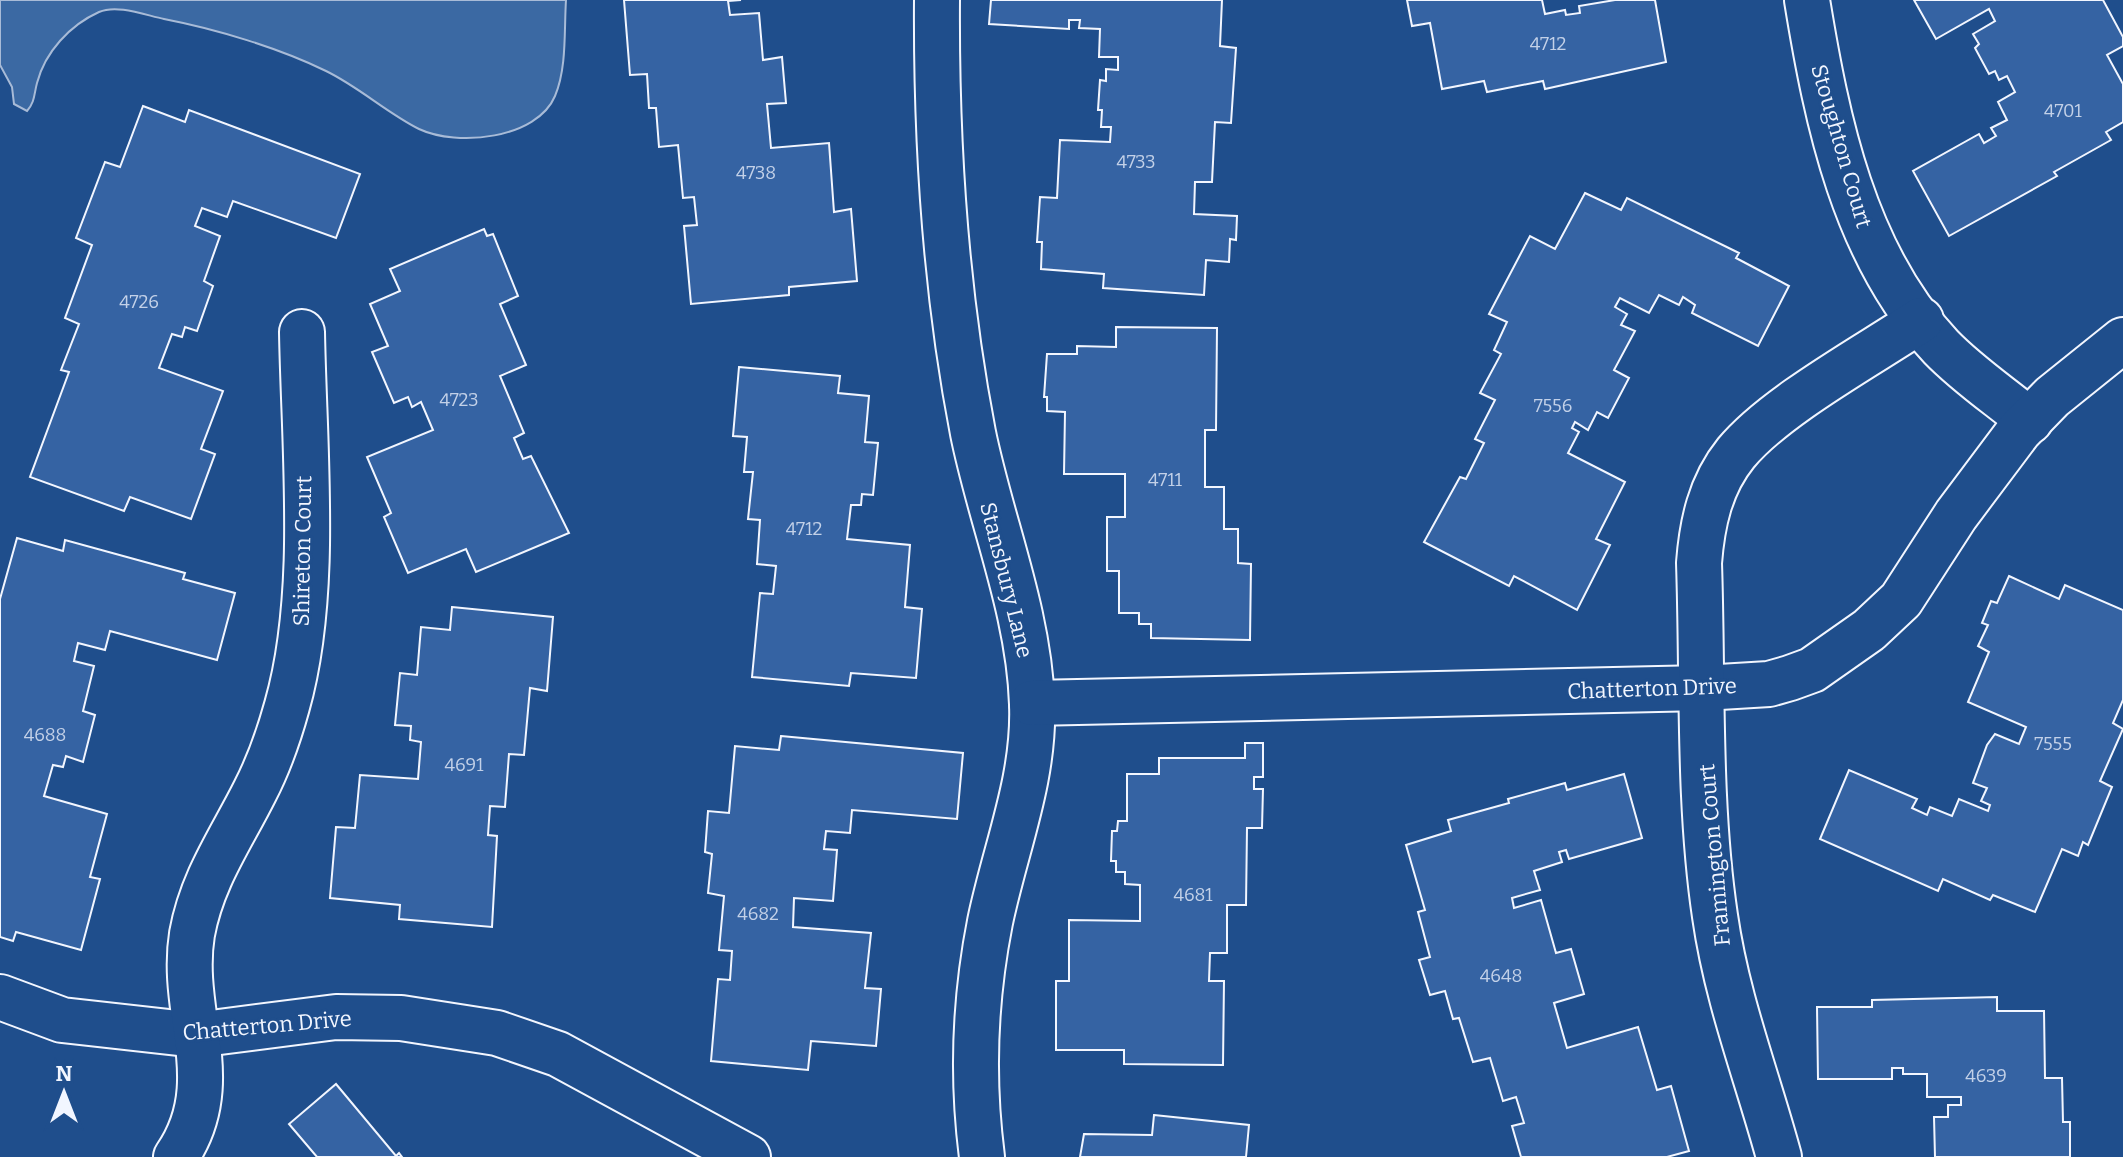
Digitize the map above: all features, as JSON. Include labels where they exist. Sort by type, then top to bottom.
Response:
[{"type":"street","name":"Stansbury Lane","points":[[937,0],[939,177],[959,362],[983,483],[1017,603],[1032,703],[1026,778],[990,922],[981,988],[977,1082],[982,1157]]},
{"type":"street","name":"Stoughton Court","points":[[1807,0],[1830,120],[1867,235],[1891,280],[1940,346],[1994,396],[2030,421]]},
{"type":"street","name":"Framington Court","points":[[1779,1157],[1736,1023],[1714,913],[1703,688],[1701,529],[1718,483],[1736,453],[1759,429],[1921,320]]},
{"type":"street","name":"Shireton Court","points":[[176,1157],[192,1131],[201,1101],[189,951],[204,886],[267,767],[300,652],[306,592],[302,332]]},
{"type":"street","name":"Chatterton Drive","points":[[1032,703],[1703,688],[1769,684],[1790,678],[1812,670],[1869,630],[1901,600],[1991,466],[2052,397],[2123,340]]},
{"type":"street","name":"Chatterton Drive","points":[[0,997],[62,1020],[196,1035],[336,1017],[401,1018],[497,1033],[558,1054],[748,1157]]},
{"type":"water","points":[[0,0],[566,0],[563,61],[555,96],[546,111],[532,122],[514,130],[474,138],[435,135],[419,129],[338,77],[268,47],[140,13],[106,10],[78,24],[52,50],[27,111],[14,104],[12,87],[0,65]]},
{"type":"building","points":[[624,0],[741,0],[728,1],[730,15],[759,13],[763,60],[782,57],[786,103],[767,104],[771,148],[829,143],[834,212],[851,209],[857,281],[789,287],[789,295],[691,304],[684,226],[697,225],[694,197],[683,198],[678,145],[659,147],[656,108],[649,108],[647,74],[630,75]]},
{"type":"building","points":[[991,0],[1222,0],[1220,46],[1236,48],[1231,123],[1215,122],[1212,182],[1195,182],[1194,214],[1237,216],[1236,240],[1230,239],[1229,262],[1206,260],[1204,295],[1103,288],[1104,274],[1041,269],[1042,242],[1037,242],[1040,197],[1057,198],[1060,140],[1110,142],[1111,127],[1101,127],[1102,110],[1098,110],[1100,80],[1106,81],[1106,69],[1118,70],[1118,57],[1099,57],[1100,29],[1079,28],[1080,20],[1069,20],[1069,29],[989,24]]},
{"type":"building","points":[[1407,0],[1542,0],[1545,14],[1565,10],[1566,15],[1580,13],[1579,6],[1615,0],[1655,0],[1666,62],[1545,89],[1543,81],[1487,92],[1484,81],[1442,89],[1430,23],[1412,26]]},
{"type":"building","points":[[1914,0],[2103,0],[2123,37],[2123,46],[2107,55],[2123,84],[2123,122],[2106,132],[2111,140],[2054,172],[2057,176],[1949,236],[1913,171],[1979,134],[1984,143],[1996,136],[1991,128],[2007,120],[1998,102],[2015,92],[2007,76],[1999,80],[1995,71],[1989,74],[1975,48],[1979,44],[1973,34],[1995,21],[1989,9],[1936,39]]},
{"type":"building","points":[[143,106],[185,122],[189,110],[360,174],[336,238],[233,201],[227,217],[202,208],[195,226],[220,236],[204,281],[213,286],[197,331],[185,327],[182,337],[172,334],[159,368],[223,391],[201,449],[215,454],[191,519],[130,497],[124,511],[30,477],[69,372],[61,370],[79,324],[65,318],[92,245],[76,238],[105,162],[120,167]]},
{"type":"building","points":[[1585,193],[1621,210],[1627,198],[1739,253],[1736,258],[1789,286],[1758,346],[1692,313],[1695,305],[1683,297],[1679,305],[1659,295],[1649,313],[1620,298],[1615,307],[1627,314],[1621,325],[1635,331],[1614,370],[1629,378],[1608,418],[1597,412],[1588,430],[1575,422],[1572,428],[1579,432],[1568,453],[1625,482],[1596,539],[1610,545],[1577,610],[1514,576],[1509,586],[1424,542],[1460,477],[1466,479],[1484,443],[1475,439],[1495,400],[1480,393],[1501,354],[1494,350],[1507,322],[1489,314],[1530,236],[1555,249]]},
{"type":"building","points":[[484,229],[487,236],[493,234],[518,296],[500,304],[526,365],[500,376],[524,433],[514,438],[523,459],[531,456],[569,533],[476,572],[466,549],[408,573],[384,517],[391,513],[367,457],[433,430],[421,402],[412,407],[408,397],[394,403],[372,352],[388,346],[370,304],[400,291],[390,269]]},
{"type":"building","points":[[1116,327],[1217,328],[1216,430],[1205,430],[1205,487],[1224,487],[1224,529],[1238,529],[1238,563],[1251,564],[1250,640],[1151,638],[1151,624],[1139,624],[1139,613],[1119,613],[1119,571],[1107,571],[1107,517],[1125,517],[1125,474],[1064,474],[1065,412],[1047,411],[1047,397],[1044,397],[1047,354],[1077,354],[1077,346],[1116,347]]},
{"type":"building","points":[[739,367],[840,376],[838,393],[869,396],[865,442],[878,443],[873,495],[862,494],[861,505],[851,505],[847,539],[910,545],[905,607],[922,609],[916,678],[851,673],[849,686],[752,677],[760,593],[773,594],[776,566],[757,564],[760,520],[748,519],[753,472],[744,472],[747,437],[733,436]]},
{"type":"building","points":[[17,538],[63,551],[65,540],[185,573],[183,579],[235,593],[217,660],[110,631],[105,650],[78,643],[74,661],[94,666],[83,711],[95,715],[83,762],[66,756],[63,767],[53,765],[44,796],[107,814],[90,877],[100,879],[81,950],[16,932],[13,941],[0,937],[0,599]]},
{"type":"building","points":[[2009,576],[2059,599],[2065,585],[2123,610],[2123,700],[2113,723],[2123,729],[2100,781],[2112,787],[2088,845],[2083,842],[2078,856],[2062,849],[2035,912],[1993,895],[1990,900],[1943,879],[1938,891],[1820,839],[1849,770],[1917,799],[1912,808],[1927,815],[1930,807],[1952,816],[1959,799],[1988,811],[1990,805],[1981,801],[1987,788],[1973,783],[1987,745],[1995,734],[2019,744],[2026,727],[1968,702],[1989,652],[1978,646],[1988,625],[1982,623],[1991,601],[1997,603]]},
{"type":"building","points":[[452,607],[553,617],[547,691],[530,688],[524,755],[509,754],[505,807],[490,806],[488,835],[497,836],[492,927],[399,919],[400,905],[330,898],[336,827],[355,828],[360,775],[418,779],[421,742],[410,740],[411,726],[395,725],[400,673],[417,675],[421,627],[450,630]]},
{"type":"building","points":[[781,736],[963,753],[957,819],[852,810],[850,833],[826,831],[824,849],[837,850],[833,901],[794,898],[793,927],[871,933],[865,988],[881,989],[876,1046],[811,1041],[808,1070],[711,1061],[718,979],[730,980],[732,951],[719,950],[724,896],[708,893],[712,854],[705,852],[708,811],[729,813],[735,746],[779,750]]},
{"type":"building","points":[[1245,743],[1263,743],[1263,777],[1254,777],[1254,789],[1263,789],[1262,828],[1247,828],[1246,905],[1227,905],[1227,953],[1210,953],[1209,981],[1224,981],[1223,1065],[1124,1064],[1124,1050],[1056,1050],[1056,981],[1069,981],[1069,920],[1140,921],[1140,885],[1125,884],[1125,872],[1116,872],[1116,861],[1111,861],[1112,831],[1117,831],[1118,821],[1127,821],[1127,774],[1159,774],[1159,758],[1245,758]]},
{"type":"building","points":[[1624,774],[1642,838],[1569,859],[1566,850],[1559,852],[1562,862],[1534,871],[1540,890],[1512,898],[1514,908],[1541,900],[1556,953],[1571,949],[1584,994],[1554,1003],[1567,1048],[1638,1027],[1657,1090],[1671,1086],[1689,1151],[1667,1157],[1521,1157],[1512,1126],[1524,1123],[1516,1097],[1503,1101],[1490,1058],[1473,1062],[1459,1018],[1453,1019],[1445,991],[1430,995],[1419,960],[1430,957],[1418,912],[1425,910],[1406,845],[1451,831],[1448,820],[1509,803],[1508,799],[1565,783],[1567,790]]},
{"type":"building","points":[[1997,997],[1997,1011],[2044,1011],[2045,1078],[2062,1078],[2063,1122],[2070,1122],[2070,1157],[1935,1157],[1934,1117],[1948,1117],[1948,1105],[1961,1105],[1961,1097],[1927,1097],[1927,1074],[1903,1074],[1903,1068],[1892,1068],[1892,1079],[1818,1079],[1817,1007],[1872,1007],[1872,1000]]},
{"type":"building","points":[[336,1084],[396,1156],[399,1153],[402,1157],[317,1157],[289,1124]]},
{"type":"building","points":[[1154,1115],[1249,1125],[1246,1157],[1080,1157],[1084,1134],[1152,1135]]}]
